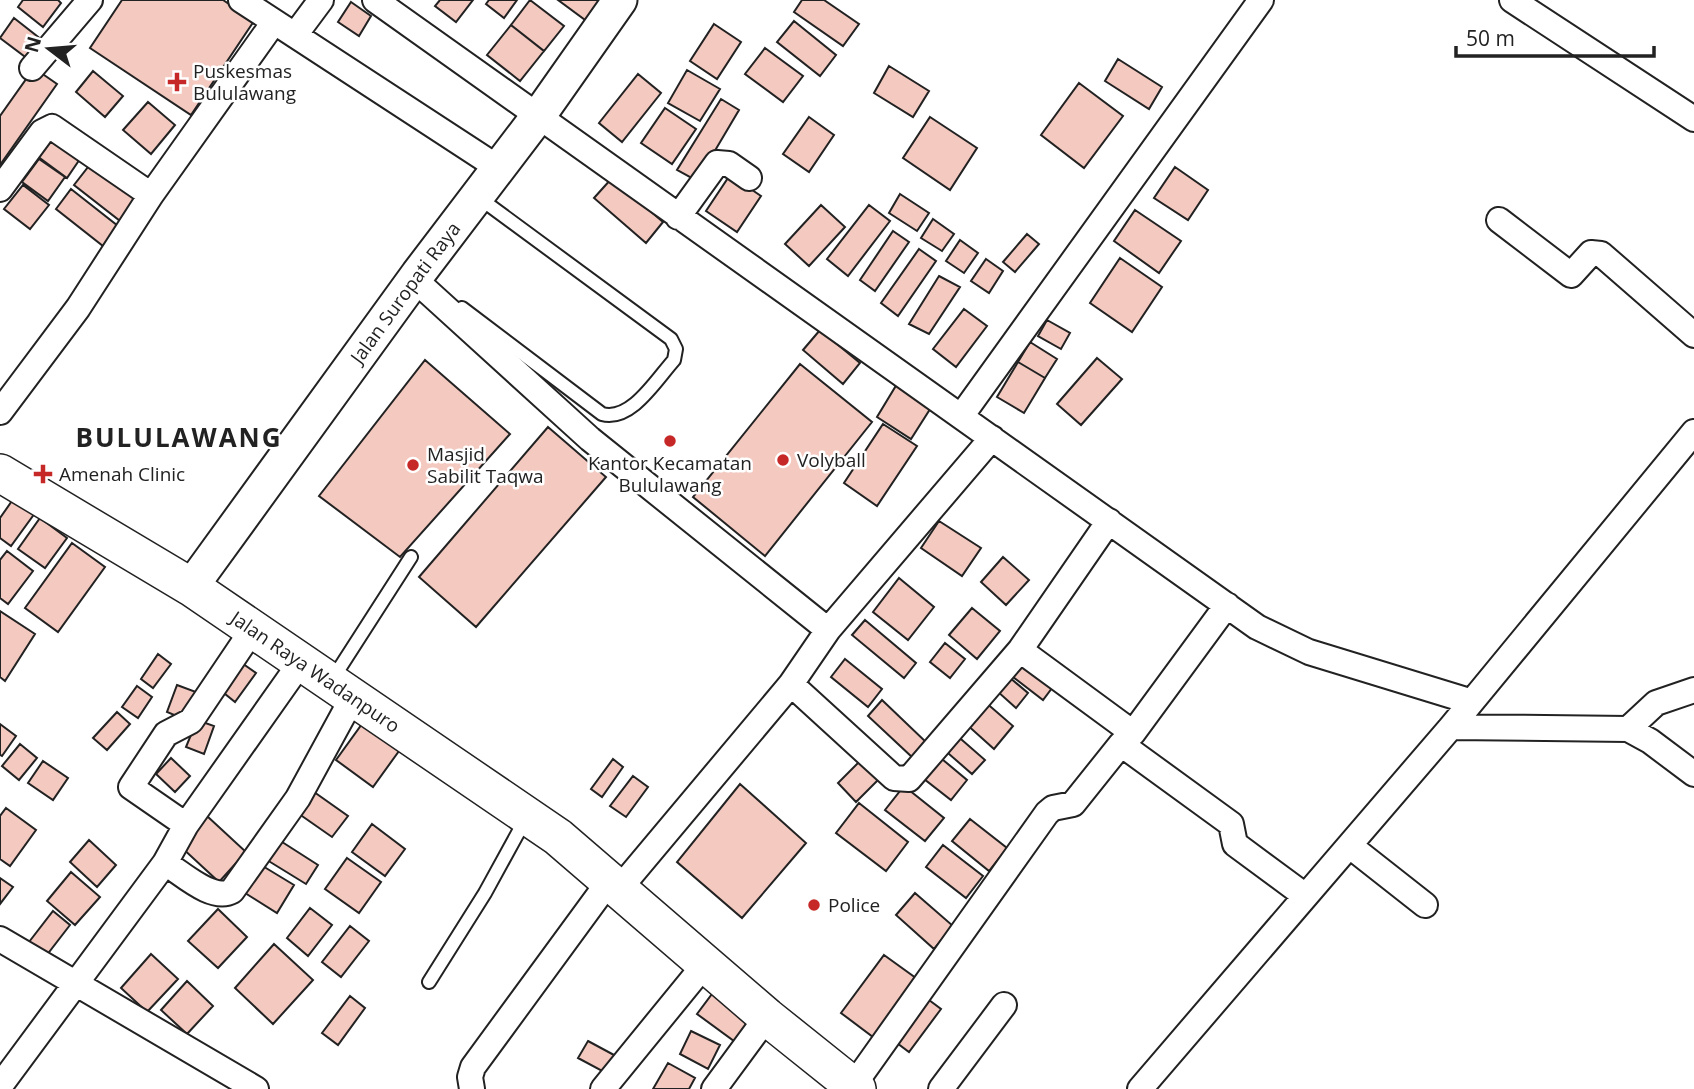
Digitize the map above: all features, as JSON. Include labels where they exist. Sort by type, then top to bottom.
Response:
[{"type":"main road","name":"Jalan Raya Wadanpuro","points":[[0,474],[191,587],[527,816],[615,884],[767,1017],[855,1087]]},
{"type":"street","points":[[32,68],[90,0]]},
{"type":"street","points":[[241,0],[500,169]]},
{"type":"street","points":[[0,412],[78,308],[150,195],[284,29],[321,0]]},
{"type":"street","points":[[375,0],[1257,627],[1309,652],[1469,701]]},
{"type":"street","name":"Jalan Suropati Raya","points":[[191,587],[416,277],[500,169],[620,0]]},
{"type":"street","points":[[962,415],[1261,0]]},
{"type":"street","points":[[1512,0],[1694,119]]},
{"type":"street","points":[[0,189],[42,132],[52,127],[150,195]]},
{"type":"street","points":[[678,217],[717,163],[730,164],[749,178]]},
{"type":"street","points":[[1499,220],[1570,275],[1591,253],[1601,254],[1694,335]]},
{"type":"street","points":[[416,277],[590,439],[828,630]]},
{"type":"street","points":[[1139,1089],[1451,727],[1469,701],[1694,432]]},
{"type":"street","points":[[472,1089],[470,1077],[473,1066],[615,884],[791,684],[828,630],[992,438]]},
{"type":"street","points":[[791,684],[894,778],[904,781],[914,775],[1020,650],[1109,522]]},
{"type":"street","points":[[855,1087],[1047,813],[1053,807],[1073,804],[1127,738],[1227,605]]},
{"type":"street","points":[[186,825],[131,787],[166,734],[191,721],[253,629]]},
{"type":"street","points":[[1020,650],[1231,824],[1235,844],[1304,895]]},
{"type":"street","points":[[0,1086],[164,863],[186,825],[301,662]]},
{"type":"street","points":[[164,863],[213,892],[222,894],[232,891],[298,798],[342,690]]},
{"type":"street","points":[[1628,729],[1656,703],[1694,690]]},
{"type":"street","points":[[1451,727],[1628,729],[1650,741],[1694,775]]},
{"type":"street","points":[[1350,846],[1425,905]]},
{"type":"street","points":[[0,939],[256,1089]]},
{"type":"street","points":[[603,1089],[705,964]]},
{"type":"street","points":[[941,1089],[1004,1005]]},
{"type":"street","points":[[714,1089],[767,1017]]},
{"type":"lane","points":[[416,277],[602,414],[613,417],[626,412],[674,360],[676,349],[671,339],[478,196]]},
{"type":"lane","points":[[342,690],[411,557]]},
{"type":"lane","points":[[429,982],[485,893],[527,816]]},
{"type":"building","points":[[23,0],[58,0],[61,3],[43,27],[18,7]]},
{"type":"building","name":"Puskesmas Bululawang","points":[[122,0],[223,0],[254,21],[191,115],[90,48]]},
{"type":"building","points":[[440,0],[473,0],[456,22],[435,6]]},
{"type":"building","points":[[489,0],[517,0],[504,18],[486,4]]},
{"type":"building","points":[[530,0],[564,26],[544,51],[511,25]]},
{"type":"building","points":[[558,0],[597,0],[609,9],[596,28]]},
{"type":"building","points":[[802,0],[824,0],[859,24],[843,46],[794,12]]},
{"type":"building","points":[[351,2],[371,16],[359,36],[338,22]]},
{"type":"building","points":[[14,18],[42,40],[28,59],[0,38]]},
{"type":"building","points":[[794,21],[836,55],[820,76],[777,42]]},
{"type":"building","points":[[714,24],[741,42],[717,79],[690,61]]},
{"type":"building","points":[[511,25],[544,51],[520,81],[487,55]]},
{"type":"building","points":[[765,48],[803,76],[783,102],[745,74]]},
{"type":"building","points":[[1118,59],[1162,87],[1149,109],[1105,81]]},
{"type":"building","points":[[889,66],[929,91],[913,117],[874,93]]},
{"type":"building","points":[[34,68],[57,84],[0,165],[0,116]]},
{"type":"building","points":[[687,70],[720,89],[700,121],[668,103]]},
{"type":"building","points":[[93,71],[123,96],[105,117],[76,92]]},
{"type":"building","points":[[638,74],[661,93],[622,142],[599,123]]},
{"type":"building","points":[[1079,83],[1123,116],[1084,168],[1041,135]]},
{"type":"building","points":[[721,99],[739,110],[697,181],[677,170]]},
{"type":"building","points":[[148,102],[175,125],[151,154],[123,130]]},
{"type":"building","points":[[665,108],[696,129],[672,164],[641,143]]},
{"type":"building","points":[[809,117],[834,135],[809,172],[783,154]]},
{"type":"building","points":[[930,117],[977,148],[950,190],[903,158]]},
{"type":"building","points":[[55,132],[84,153],[67,178],[37,156]]},
{"type":"building","points":[[39,159],[65,177],[48,201],[22,182]]},
{"type":"building","points":[[92,162],[142,201],[124,224],[74,185]]},
{"type":"building","points":[[1175,167],[1208,190],[1188,220],[1154,198]]},
{"type":"building","points":[[730,175],[761,196],[737,232],[706,211]]},
{"type":"building","points":[[612,178],[663,222],[646,243],[594,198]]},
{"type":"building","points":[[23,185],[49,205],[30,229],[4,209]]},
{"type":"building","points":[[71,189],[118,226],[103,246],[56,209]]},
{"type":"building","points":[[900,194],[929,213],[917,231],[889,213]]},
{"type":"building","points":[[821,205],[845,227],[809,266],[785,244]]},
{"type":"building","points":[[869,205],[890,221],[848,276],[827,259]]},
{"type":"building","points":[[1135,210],[1181,241],[1159,273],[1114,241]]},
{"type":"building","points":[[933,219],[954,234],[942,251],[921,238]]},
{"type":"building","points":[[893,231],[909,242],[875,291],[860,280]]},
{"type":"building","points":[[1027,234],[1039,244],[1015,272],[1003,262]]},
{"type":"building","points":[[960,240],[978,253],[964,273],[946,261]]},
{"type":"building","points":[[919,249],[936,261],[898,316],[881,303]]},
{"type":"building","points":[[1120,258],[1162,287],[1132,332],[1090,303]]},
{"type":"building","points":[[986,259],[1003,271],[989,293],[971,281]]},
{"type":"building","points":[[939,276],[960,287],[929,334],[909,324]]},
{"type":"building","points":[[964,309],[987,326],[956,367],[933,349]]},
{"type":"building","points":[[1047,320],[1070,333],[1061,349],[1038,336]]},
{"type":"building","points":[[820,330],[860,363],[843,384],[803,350]]},
{"type":"building","points":[[1030,342],[1057,359],[1045,378],[1018,362]]},
{"type":"building","points":[[1097,358],[1122,379],[1081,425],[1057,404]]},
{"type":"building","name":"Masjid Sabilit Taqwa","points":[[425,360],[510,434],[400,557],[319,496]]},
{"type":"building","points":[[1018,362],[1045,378],[1024,413],[997,397]]},
{"type":"building","name":"Volyball","points":[[800,364],[872,422],[765,556],[693,497]]},
{"type":"building","points":[[897,384],[932,406],[911,439],[877,417]]},
{"type":"building","points":[[883,424],[917,446],[877,506],[844,483]]},
{"type":"building","name":"Masjid Sabilit Taqwa","points":[[548,427],[606,477],[476,627],[419,577]]},
{"type":"building","points":[[14,498],[35,513],[11,546],[0,538],[0,518]]},
{"type":"building","points":[[40,518],[67,538],[45,568],[18,549]]},
{"type":"building","points":[[939,521],[981,548],[962,576],[921,548]]},
{"type":"building","points":[[72,543],[105,567],[58,632],[25,608]]},
{"type":"building","points":[[7,551],[33,571],[8,604],[0,598],[0,560]]},
{"type":"building","points":[[1003,557],[1029,580],[1006,605],[981,582]]},
{"type":"building","points":[[899,578],[934,607],[908,640],[873,612]]},
{"type":"building","points":[[972,608],[1000,631],[977,659],[949,635]]},
{"type":"building","points":[[0,611],[35,634],[5,681],[0,677]]},
{"type":"building","points":[[865,620],[916,663],[904,678],[852,635]]},
{"type":"building","points":[[945,643],[965,659],[950,678],[930,662]]},
{"type":"building","points":[[158,654],[171,664],[153,688],[141,679]]},
{"type":"building","points":[[1028,658],[1058,680],[1043,700],[1013,677]]},
{"type":"building","points":[[845,659],[882,689],[868,707],[831,677]]},
{"type":"building","points":[[239,661],[256,673],[235,702],[219,689]]},
{"type":"building","points":[[1009,677],[1028,693],[1016,708],[997,691]]},
{"type":"building","points":[[177,685],[196,692],[186,720],[167,712]]},
{"type":"building","points":[[137,686],[152,697],[138,718],[122,707]]},
{"type":"building","points":[[882,700],[927,743],[913,758],[868,716]]},
{"type":"building","points":[[984,701],[1013,726],[994,749],[965,723]]},
{"type":"building","points":[[117,712],[130,724],[107,750],[93,738]]},
{"type":"building","points":[[197,720],[214,726],[204,754],[186,747]]},
{"type":"building","points":[[0,724],[16,736],[2,756],[0,755]]},
{"type":"building","points":[[362,724],[399,751],[373,787],[336,760]]},
{"type":"building","points":[[954,733],[985,760],[972,774],[941,747]]},
{"type":"building","points":[[20,744],[37,758],[19,780],[2,766]]},
{"type":"building","points":[[867,754],[885,773],[856,802],[838,783]]},
{"type":"building","points":[[936,754],[967,780],[951,800],[919,775]]},
{"type":"building","points":[[171,758],[190,776],[175,792],[156,774]]},
{"type":"building","points":[[613,759],[623,767],[602,797],[591,789]]},
{"type":"building","points":[[43,761],[68,778],[53,800],[28,783]]},
{"type":"building","points":[[633,776],[648,787],[626,817],[610,806]]},
{"type":"building","points":[[740,784],[806,843],[742,918],[677,862]]},
{"type":"building","points":[[904,786],[944,818],[925,841],[885,810]]},
{"type":"building","points":[[307,787],[348,816],[332,837],[292,809]]},
{"type":"building","points":[[859,803],[908,842],[886,871],[836,833]]},
{"type":"building","points":[[6,808],[36,830],[10,866],[0,859],[0,816]]},
{"type":"building","points":[[207,816],[246,852],[219,882],[180,846]]},
{"type":"building","points":[[970,819],[1007,848],[989,871],[952,841]]},
{"type":"building","points":[[372,824],[405,849],[385,876],[352,852]]},
{"type":"building","points":[[89,840],[116,865],[97,887],[70,862]]},
{"type":"building","points":[[279,840],[318,865],[306,884],[267,860]]},
{"type":"building","points":[[943,845],[983,876],[966,898],[926,867]]},
{"type":"building","points":[[347,858],[381,882],[359,913],[325,889]]},
{"type":"building","points":[[261,865],[294,885],[277,913],[245,893]]},
{"type":"building","points":[[71,872],[100,897],[75,925],[47,901]]},
{"type":"building","points":[[0,878],[13,887],[0,904]]},
{"type":"building","points":[[915,893],[953,926],[934,949],[896,915]]},
{"type":"building","points":[[310,908],[332,925],[308,956],[287,938]]},
{"type":"building","points":[[218,909],[247,937],[218,968],[188,941]]},
{"type":"building","points":[[53,911],[70,925],[46,956],[29,942]]},
{"type":"building","points":[[350,926],[369,941],[341,977],[322,962]]},
{"type":"building","points":[[274,944],[313,980],[273,1024],[235,988]]},
{"type":"building","points":[[151,954],[178,979],[147,1012],[121,988]]},
{"type":"building","points":[[884,955],[920,981],[877,1040],[841,1013]]},
{"type":"building","points":[[187,981],[213,1006],[187,1034],[161,1010]]},
{"type":"building","points":[[715,990],[752,1017],[734,1041],[697,1014]]},
{"type":"building","points":[[350,996],[365,1008],[338,1045],[322,1033]]},
{"type":"building","points":[[925,997],[941,1009],[909,1052],[893,1040]]},
{"type":"building","points":[[691,1031],[720,1045],[708,1069],[680,1054]]},
{"type":"building","points":[[588,1041],[614,1055],[604,1072],[578,1058]]},
{"type":"building","points":[[668,1063],[695,1078],[689,1089],[653,1089]]},
{"type":"place","name":"Puskesmas Bululawang","points":[[177,82]]},
{"type":"place","name":"Kantor Kecamatan Bululawang","points":[[670,441]]},
{"type":"place","name":"Volyball","points":[[783,460]]},
{"type":"place","name":"Masjid Sabilit Taqwa","points":[[413,465]]},
{"type":"place","name":"Amenah Clinic","points":[[43,474]]},
{"type":"place","name":"Police","points":[[814,905]]},
{"type":"district","name":"BULULAWANG","points":[[179,438]]}]
